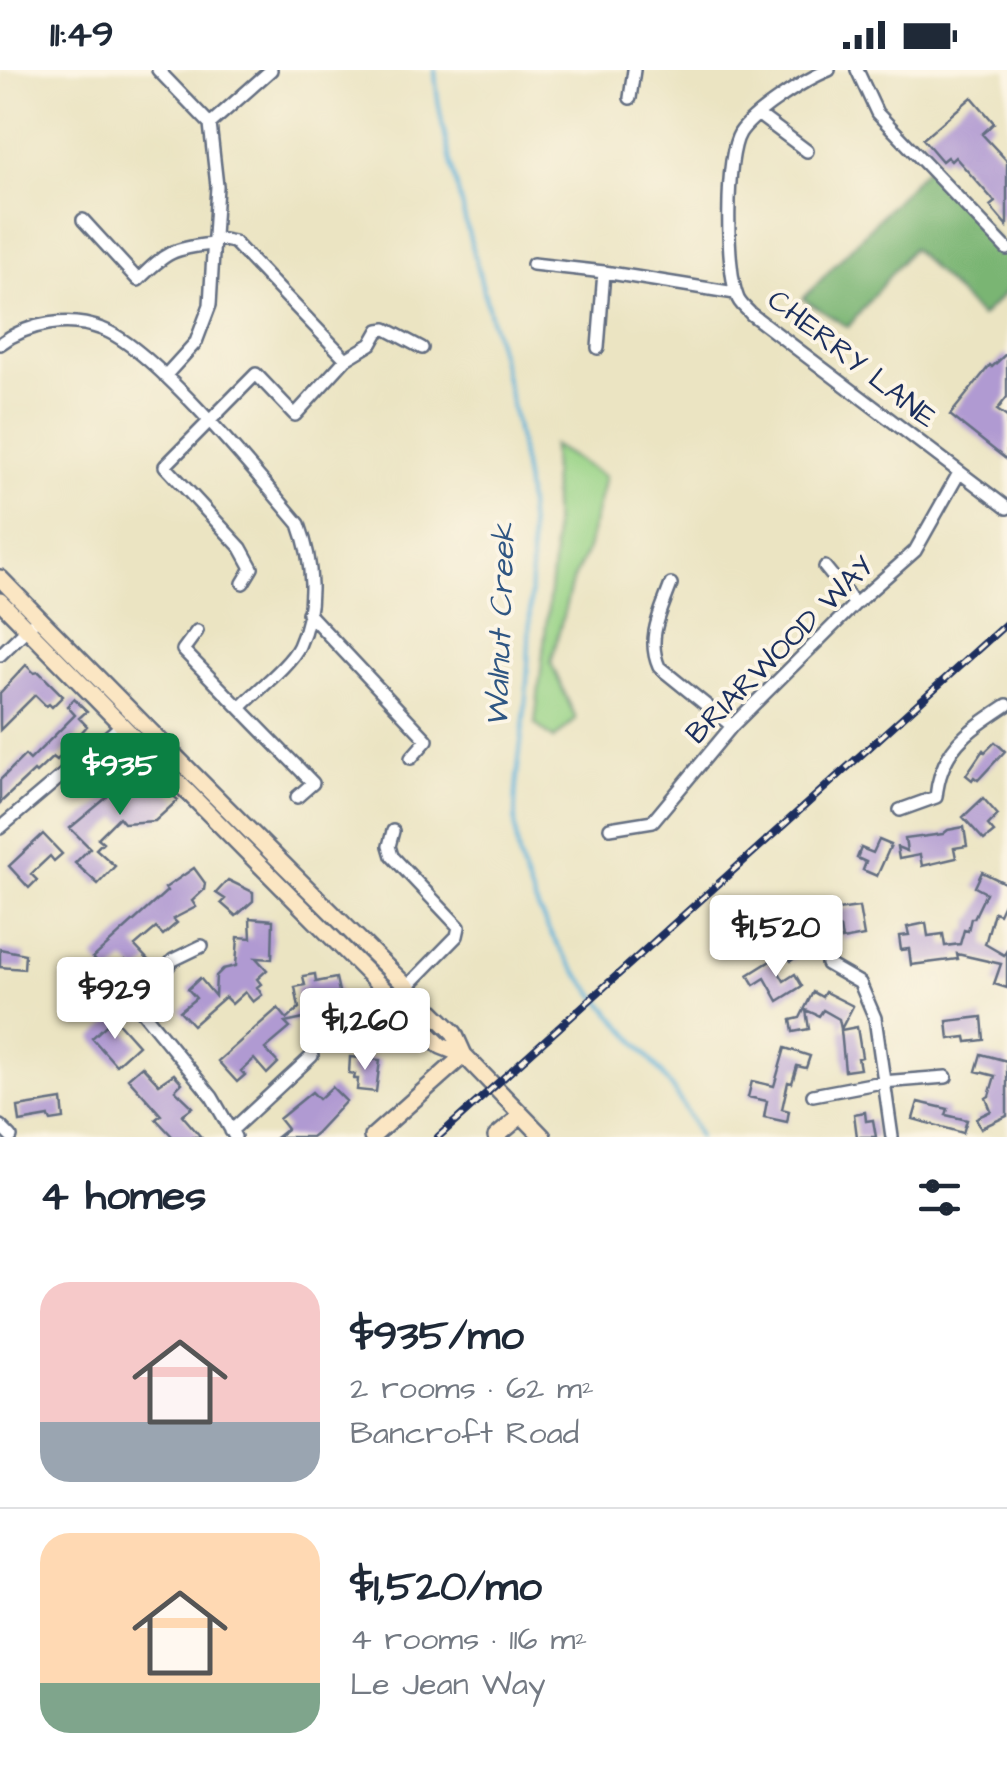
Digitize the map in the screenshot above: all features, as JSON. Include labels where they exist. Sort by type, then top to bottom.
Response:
[{"type":"street","points":[[158,70],[210,124],[217,186],[210,305],[196,342],[165,376]]},
{"type":"street","points":[[210,124],[271,70]]},
{"type":"street","points":[[630,98],[634,70]]},
{"type":"street","points":[[857,70],[877,113],[1007,249]]},
{"type":"street","name":"CHERRY LANE","points":[[822,72],[749,122],[735,142],[728,197],[735,293],[752,314],[1007,508]]},
{"type":"street","points":[[759,115],[807,151]]},
{"type":"street","points":[[83,220],[138,280],[164,254],[179,247],[234,242],[346,359]]},
{"type":"street","points":[[534,264],[735,293]]},
{"type":"street","points":[[598,348],[604,272]]},
{"type":"street","points":[[0,344],[30,327],[71,323],[101,328],[119,337],[165,376],[299,524],[310,554],[308,613],[298,648],[240,708]]},
{"type":"street","points":[[242,583],[252,568],[242,548],[165,466],[256,374],[294,414],[346,359],[371,344],[379,330],[386,329],[422,348]]},
{"type":"street","name":"BRIARWOOD WAY","points":[[610,828],[652,821],[732,726],[855,604],[915,551],[959,473]]},
{"type":"street","points":[[825,566],[855,604]]},
{"type":"street","points":[[0,578],[33,623],[195,802],[424,1030],[441,1046],[464,1056]]},
{"type":"street","points":[[671,584],[654,630],[654,655],[659,668],[732,726]]},
{"type":"street","points":[[0,601],[33,623],[136,714],[208,793],[454,1032],[464,1056],[543,1137]]},
{"type":"street","points":[[308,613],[426,740],[411,758]]},
{"type":"street","points":[[0,656],[33,623]]},
{"type":"street","points":[[197,631],[182,650],[313,783],[298,797]]},
{"type":"street","points":[[900,810],[936,797],[938,772],[951,748],[1007,704]]},
{"type":"street","points":[[0,828],[123,724]]},
{"type":"street","points":[[393,831],[389,846],[392,856],[459,927],[457,936],[407,987]]},
{"type":"street","points":[[202,946],[173,960],[136,1006],[212,1097],[233,1134],[312,1056]]},
{"type":"street","points":[[826,964],[860,983],[874,1018],[892,1137]]},
{"type":"street","points":[[372,1137],[464,1056]]},
{"type":"street","points":[[813,1096],[882,1082],[946,1077]]},
{"type":"street","points":[[496,1137],[522,1115]]},
{"type":"street","points":[[0,1126],[11,1137]]},
{"type":"green space","points":[[928,166],[1007,249],[1007,291],[981,317],[912,248],[848,327],[803,299]]},
{"type":"green space","points":[[552,445],[605,477],[587,550],[571,585],[551,663],[576,719],[554,739],[535,724],[554,555]]},
{"type":"building","points":[[972,97],[994,123],[982,134],[1007,161],[1007,226],[990,206],[995,202],[955,157],[942,161],[923,139]]},
{"type":"building","points":[[1007,353],[1007,397],[997,410],[1007,417],[1007,460],[950,415],[990,365]]},
{"type":"building","points":[[26,665],[63,696],[52,707],[35,695],[0,730],[0,693]]},
{"type":"building","points":[[74,699],[87,711],[79,718],[87,726],[57,760],[53,757],[34,771],[0,803],[0,780],[25,755],[30,760],[75,715],[67,706]]},
{"type":"building","points":[[995,742],[1005,751],[978,780],[972,780],[966,775],[983,750]]},
{"type":"building","points":[[128,770],[136,780],[153,778],[178,800],[155,821],[124,823],[119,817],[98,838],[103,842],[96,849],[115,866],[98,884],[75,863],[90,848],[70,828],[106,798]]},
{"type":"building","points":[[983,798],[998,815],[988,825],[994,832],[984,840],[963,817]]},
{"type":"building","points":[[964,827],[967,846],[954,848],[956,858],[922,866],[920,855],[899,859],[897,847],[907,851],[905,839]]},
{"type":"building","points":[[43,834],[62,854],[54,861],[50,856],[31,874],[37,880],[29,888],[9,866]]},
{"type":"building","points":[[879,840],[891,845],[877,876],[863,870],[866,862],[857,858],[861,848],[873,853]]},
{"type":"building","points":[[194,868],[205,883],[204,890],[192,901],[196,907],[173,919],[177,923],[163,935],[156,928],[135,946],[150,962],[138,973],[125,960],[110,975],[93,958],[167,891],[165,888]]},
{"type":"building","points":[[982,872],[1007,884],[1007,897],[999,914],[994,912],[985,944],[1004,955],[1007,950],[1007,988],[994,984],[1001,964],[957,954],[958,959],[911,965],[909,949],[901,950],[899,936],[909,935],[907,927],[926,923],[928,936],[943,934],[945,946],[960,944],[986,893],[975,887]]},
{"type":"building","points":[[228,880],[253,892],[253,901],[236,916],[216,893]]},
{"type":"building","points":[[859,907],[864,936],[842,940],[840,928],[819,931],[816,913]]},
{"type":"building","points":[[800,914],[812,928],[799,940],[806,948],[791,961],[772,938]]},
{"type":"building","points":[[250,918],[273,920],[272,959],[256,958],[267,970],[257,979],[262,995],[253,1002],[245,992],[232,1004],[225,997],[193,1025],[180,1011],[196,998],[188,989],[200,978],[215,996],[216,976],[223,969],[236,966],[238,937],[251,938]]},
{"type":"building","points":[[0,949],[25,954],[24,969],[0,967]]},
{"type":"building","points":[[772,960],[784,981],[795,974],[802,986],[778,1001],[765,978],[754,985],[748,975]]},
{"type":"building","points":[[315,974],[316,982],[336,978],[341,1001],[320,1006],[322,1015],[285,1023],[290,1028],[265,1049],[278,1063],[267,1074],[254,1059],[241,1071],[245,1075],[237,1082],[218,1061],[278,1008],[287,1019],[299,1008],[295,987],[305,985],[303,976]]},
{"type":"building","points":[[78,978],[100,985],[94,1005],[89,1003],[85,1015],[68,1010]]},
{"type":"building","points":[[813,992],[822,997],[825,992],[853,1006],[841,1029],[839,1019],[823,1010],[819,1016],[806,1010],[809,1029],[793,1032],[791,1020],[800,1018]]},
{"type":"building","points":[[364,1004],[379,1037],[351,1050],[345,1036],[354,1032],[345,1012]]},
{"type":"building","points":[[982,1017],[984,1040],[949,1039],[947,1021]]},
{"type":"building","points":[[114,1018],[138,1045],[116,1065],[92,1038]]},
{"type":"building","points":[[857,1027],[860,1069],[845,1071],[841,1030]]},
{"type":"building","points":[[785,1048],[810,1056],[806,1068],[797,1066],[792,1083],[788,1082],[782,1109],[789,1111],[787,1122],[764,1117],[767,1101],[748,1097],[752,1081],[774,1086]]},
{"type":"building","points":[[981,1054],[1007,1061],[1007,1116],[981,1128],[976,1118],[991,1111],[986,1098],[995,1076],[976,1071]]},
{"type":"building","points":[[350,1057],[380,1060],[376,1092],[357,1090],[358,1079],[349,1073]]},
{"type":"building","points":[[142,1066],[159,1084],[174,1074],[182,1083],[175,1090],[193,1107],[182,1115],[201,1137],[173,1137],[156,1119],[161,1115],[128,1078]]},
{"type":"building","points":[[332,1087],[346,1101],[316,1133],[311,1137],[277,1137],[287,1129],[279,1119],[312,1092],[319,1099]]},
{"type":"building","points":[[62,1100],[64,1119],[51,1121],[49,1117],[20,1122],[18,1107]]},
{"type":"building","points":[[918,1102],[948,1109],[946,1115],[967,1120],[963,1133],[913,1119]]},
{"type":"building","points":[[865,1112],[866,1121],[873,1120],[876,1137],[857,1137],[854,1114]]},
{"type":"waterway","name":"Walnut Creek","points":[[435,70],[444,133],[507,383],[525,477],[530,525],[530,624],[515,808],[522,867],[540,912],[564,955],[655,1065],[699,1137]]},
{"type":"railway","points":[[438,1137],[1007,623]]}]
